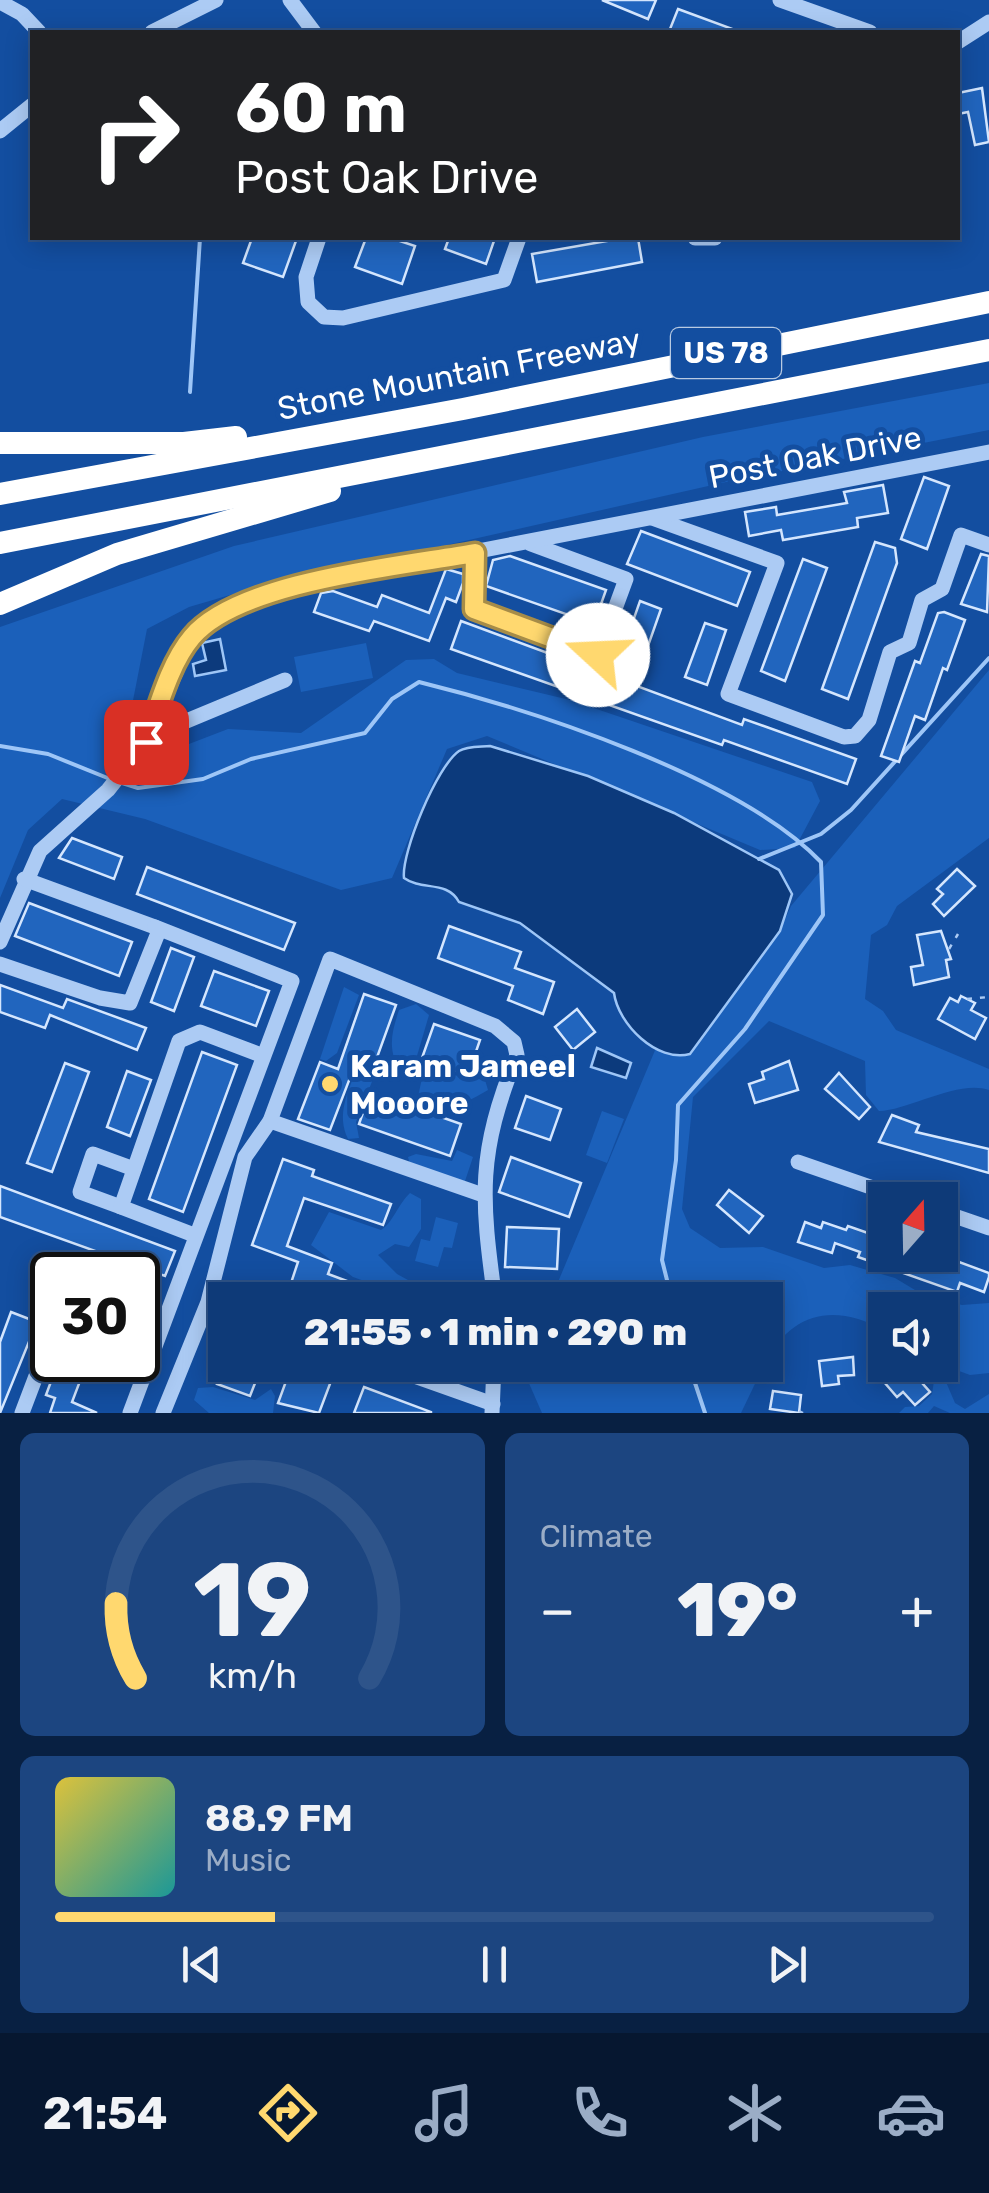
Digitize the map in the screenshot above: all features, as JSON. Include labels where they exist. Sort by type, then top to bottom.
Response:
[{"type":"highway","name":"Stone Mountain Freeway","points":[[0,494],[463,410],[989,302]]},
{"type":"highway","name":"US 78","points":[[0,542],[989,350]]},
{"type":"highway","points":[[0,443],[184,443],[463,410]]},
{"type":"highway","points":[[0,604],[158,540],[477,449]]},
{"type":"street","points":[[156,30],[216,0]]},
{"type":"street","points":[[290,0],[312,30]]},
{"type":"street","points":[[780,0],[864,30]]},
{"type":"street","points":[[0,2],[22,14],[37,30]]},
{"type":"street","points":[[960,41],[989,22]]},
{"type":"street","points":[[0,132],[30,106]]},
{"type":"street","points":[[318,240],[306,277],[308,302],[324,318],[343,318],[504,280],[518,240]]},
{"type":"street","name":"Post Oak Drive","points":[[0,942],[24,879],[40,850],[128,769],[148,737],[181,654],[216,614],[247,600],[304,585],[989,452]]},
{"type":"street","name":"Post Oak Drive","points":[[651,518],[778,563],[728,694],[844,737],[855,736],[869,720],[890,652],[909,642],[922,600],[942,590],[961,535],[989,545]]},
{"type":"street","points":[[475,553],[474,609],[598,655],[626,579],[527,542]]},
{"type":"street","points":[[148,737],[285,680]]},
{"type":"street","points":[[24,879],[292,981],[160,1328]]},
{"type":"street","points":[[0,964],[100,998],[130,1003],[158,933],[155,927]]},
{"type":"street","points":[[213,1282],[245,1157],[270,1121],[330,960],[495,1026],[514,1042],[517,1055],[487,1144],[483,1196],[493,1282]]},
{"type":"street","points":[[121,1206],[184,1036],[200,1032],[261,1055]]},
{"type":"street","points":[[270,1121],[483,1196]]},
{"type":"street","points":[[134,1168],[94,1154],[80,1192],[194,1236]]},
{"type":"street","points":[[798,1162],[868,1186]]},
{"type":"street","points":[[958,1217],[989,1228]]},
{"type":"street","points":[[163,1413],[208,1302]]},
{"type":"street","points":[[22,1413],[34,1382]]},
{"type":"street","points":[[130,1413],[141,1382]]},
{"type":"street","points":[[426,1382],[493,1409],[494,1382]]},
{"type":"path","points":[[949,948],[958,934]]},
{"type":"path","points":[[967,999],[989,997]]},
{"type":"shaded area","points":[[989,383],[989,430],[726,482],[247,590],[189,607],[147,629],[127,731],[150,759],[228,729],[301,733],[406,660],[434,659],[457,673],[570,700],[812,782],[820,801],[795,848],[760,850],[487,736],[447,749],[392,878],[341,890],[145,819],[62,799],[28,830],[0,898],[0,627],[234,546],[703,437]]},
{"type":"shaded area","points":[[220,639],[226,670],[195,676],[193,664],[206,660],[202,643]]},
{"type":"shaded area","points":[[366,643],[373,678],[301,692],[294,657]]},
{"type":"shaded area","points":[[989,670],[989,838],[897,906],[887,925],[871,935],[865,999],[883,1011],[896,1030],[989,1069],[989,1090],[963,1088],[879,1111],[866,1095],[865,1061],[769,1021],[693,1097],[682,1209],[690,1228],[720,1248],[763,1247],[824,1268],[850,1265],[895,1278],[918,1292],[868,1292],[868,1322],[832,1315],[816,1317],[783,1337],[783,1282],[558,1282],[656,1048],[685,1056],[694,1049],[780,931],[791,906]]},
{"type":"shaded area","points":[[490,746],[588,776],[674,813],[779,870],[792,894],[780,931],[690,1054],[665,1053],[641,1038],[623,1017],[614,993],[520,923],[459,902],[441,888],[404,878],[414,831],[450,760],[470,747]]},
{"type":"shaded area","points":[[344,987],[359,995],[337,1053],[326,1061],[320,1059]]},
{"type":"shaded area","points":[[416,1004],[429,1015],[414,1066],[402,1076],[394,1059],[394,1028],[399,1010]]},
{"type":"shaded area","points":[[597,1048],[631,1063],[626,1078],[591,1067]]},
{"type":"shaded area","points":[[366,1065],[375,1074],[356,1122],[359,1138],[348,1139],[343,1121],[345,1103],[357,1067]]},
{"type":"shaded area","points":[[447,1074],[485,1080],[488,1090],[453,1106],[437,1105],[418,1097],[422,1078]]},
{"type":"shaded area","points":[[602,1111],[624,1119],[607,1163],[586,1155]]},
{"type":"shaded area","points":[[457,1150],[473,1157],[464,1184],[410,1165],[408,1157],[416,1154],[452,1161]]},
{"type":"shaded area","points":[[410,1193],[421,1199],[421,1229],[409,1247],[395,1244],[378,1255],[412,1282],[367,1282],[353,1277],[311,1245],[329,1212],[381,1230]]},
{"type":"shaded area","points":[[436,1217],[458,1223],[452,1248],[444,1247],[438,1267],[415,1261],[421,1239],[430,1241]]},
{"type":"shaded area","points":[[989,1303],[989,1373],[970,1375],[958,1371],[958,1304]]},
{"type":"shaded area","points":[[528,1382],[756,1382],[741,1413],[542,1413]]},
{"type":"shaded area","points":[[934,1382],[946,1382],[955,1403],[965,1409],[989,1394],[989,1413],[950,1413],[934,1406],[928,1413],[899,1413],[905,1407],[919,1406],[932,1394]]},
{"type":"shaded area","points":[[213,1387],[255,1400],[271,1389],[275,1396],[273,1413],[209,1413],[194,1400],[198,1388]]},
{"type":"building","points":[[602,0],[656,0],[648,19]]},
{"type":"building","points":[[678,9],[735,30],[693,30],[670,29]]},
{"type":"building","points":[[982,88],[989,142],[975,145],[968,112],[960,114],[960,93]]},
{"type":"building","points":[[251,240],[296,240],[283,277],[243,263]]},
{"type":"building","points":[[365,240],[397,240],[415,246],[402,284],[355,267]]},
{"type":"building","points":[[448,240],[494,240],[486,264],[445,249]]},
{"type":"building","points":[[612,240],[638,240],[642,262],[537,282],[532,254]]},
{"type":"building","points":[[924,477],[949,486],[927,549],[901,539]]},
{"type":"building","points":[[883,485],[888,513],[857,518],[858,527],[783,540],[781,530],[749,536],[745,512],[776,507],[777,515],[847,503],[844,492]]},
{"type":"building","points":[[641,531],[750,572],[737,606],[627,564]]},
{"type":"building","points":[[875,542],[895,548],[897,563],[848,699],[822,689]]},
{"type":"building","points":[[981,554],[989,556],[987,612],[961,604]]},
{"type":"building","points":[[510,556],[606,590],[594,624],[486,586],[493,560]]},
{"type":"building","points":[[803,559],[827,568],[785,681],[761,671]]},
{"type":"building","points":[[446,569],[463,574],[463,583],[456,602],[446,598],[429,641],[374,621],[369,631],[314,612],[321,593],[333,591],[377,607],[382,595],[429,613]]},
{"type":"building","points":[[640,601],[661,609],[642,663],[621,655]]},
{"type":"building","points":[[938,613],[965,620],[947,670],[943,668],[925,720],[915,716],[899,762],[881,756],[915,661],[920,663]]},
{"type":"building","points":[[461,621],[742,725],[744,719],[856,759],[847,784],[724,740],[722,745],[451,649]]},
{"type":"building","points":[[705,623],[726,630],[707,685],[685,677]]},
{"type":"building","points":[[72,838],[122,857],[114,879],[59,858]]},
{"type":"building","points":[[147,867],[295,923],[284,950],[137,894]]},
{"type":"building","points":[[957,869],[975,886],[944,916],[933,904],[943,894],[937,889]]},
{"type":"building","points":[[29,903],[132,942],[119,976],[15,936]]},
{"type":"building","points":[[449,926],[521,952],[515,968],[554,982],[543,1014],[508,1000],[513,986],[438,958]]},
{"type":"building","points":[[941,931],[951,959],[946,960],[949,977],[914,985],[911,967],[923,965],[917,935]]},
{"type":"building","points":[[171,948],[194,957],[174,1011],[151,1002]]},
{"type":"building","points":[[214,971],[269,991],[256,1026],[201,1006]]},
{"type":"building","points":[[0,985],[63,1008],[67,999],[146,1028],[137,1050],[50,1015],[45,1028],[0,1012]]},
{"type":"building","points":[[364,994],[396,1005],[375,1063],[358,1057],[330,1130],[298,1119],[320,1062],[338,1069]]},
{"type":"building","points":[[961,996],[975,1003],[971,1010],[986,1018],[975,1039],[938,1019],[950,998],[958,1002]]},
{"type":"building","points":[[577,1009],[595,1032],[573,1050],[555,1027]]},
{"type":"building","points":[[434,1024],[480,1040],[468,1075],[422,1058]]},
{"type":"building","points":[[202,1052],[237,1065],[183,1212],[149,1199]]},
{"type":"building","points":[[789,1061],[798,1090],[755,1103],[749,1084],[764,1079],[762,1072]]},
{"type":"building","points":[[65,1063],[89,1072],[52,1172],[27,1163]]},
{"type":"building","points":[[127,1071],[151,1080],[130,1136],[107,1127]]},
{"type":"building","points":[[839,1073],[870,1107],[859,1119],[825,1089]]},
{"type":"building","points":[[370,1092],[461,1124],[450,1156],[359,1124]]},
{"type":"building","points":[[526,1096],[561,1109],[550,1140],[515,1128]]},
{"type":"building","points":[[892,1115],[919,1125],[916,1132],[989,1149],[989,1173],[879,1142]]},
{"type":"building","points":[[511,1157],[581,1183],[569,1217],[499,1192]]},
{"type":"building","points":[[283,1159],[314,1170],[312,1176],[391,1204],[383,1225],[304,1198],[287,1246],[332,1263],[328,1274],[350,1282],[291,1282],[298,1262],[252,1245]]},
{"type":"building","points":[[0,1186],[175,1251],[165,1276],[160,1274],[160,1252],[98,1252],[0,1217]]},
{"type":"building","points":[[729,1190],[763,1216],[749,1233],[717,1205]]},
{"type":"building","points":[[805,1222],[821,1228],[823,1222],[846,1230],[848,1226],[868,1233],[868,1261],[858,1257],[860,1252],[835,1243],[832,1253],[798,1242]]},
{"type":"building","points":[[507,1227],[559,1229],[557,1269],[505,1267]]},
{"type":"building","points":[[958,1262],[989,1273],[984,1292],[960,1283],[957,1292],[900,1272],[958,1272]]},
{"type":"building","points":[[11,1312],[30,1319],[30,1339],[0,1413],[0,1342]]},
{"type":"building","points":[[853,1357],[854,1375],[838,1376],[839,1384],[822,1386],[819,1361]]},
{"type":"building","points":[[51,1382],[80,1382],[72,1402],[97,1413],[50,1413],[55,1398],[46,1395]]},
{"type":"building","points":[[218,1382],[255,1382],[250,1396]]},
{"type":"building","points":[[286,1382],[331,1382],[319,1413],[278,1403]]},
{"type":"building","points":[[884,1382],[921,1382],[930,1392],[915,1405],[903,1392],[897,1397]]},
{"type":"building","points":[[364,1387],[431,1412],[431,1413],[354,1413]]},
{"type":"building","points":[[773,1391],[801,1395],[799,1413],[770,1409]]},
{"type":"waterway","points":[[190,392],[200,240]]},
{"type":"waterway","points":[[759,859],[821,834],[851,810],[989,658]]},
{"type":"waterway","points":[[119,782],[138,788],[203,779],[251,759],[365,733],[392,699],[419,682],[575,729],[688,775],[785,831],[821,862],[823,915],[745,1029],[678,1105],[676,1160],[662,1260],[668,1282]]},
{"type":"waterway","points":[[0,746],[48,754],[110,779]]},
{"type":"waterway","points":[[695,1382],[705,1413]]},
{"type":"place","name":"Karam Jameel Mooore","points":[[330,1084]]},
{"type":"route","points":[[146,742],[191,637],[216,614],[247,600],[304,585],[475,553],[474,609],[598,655]]}]
